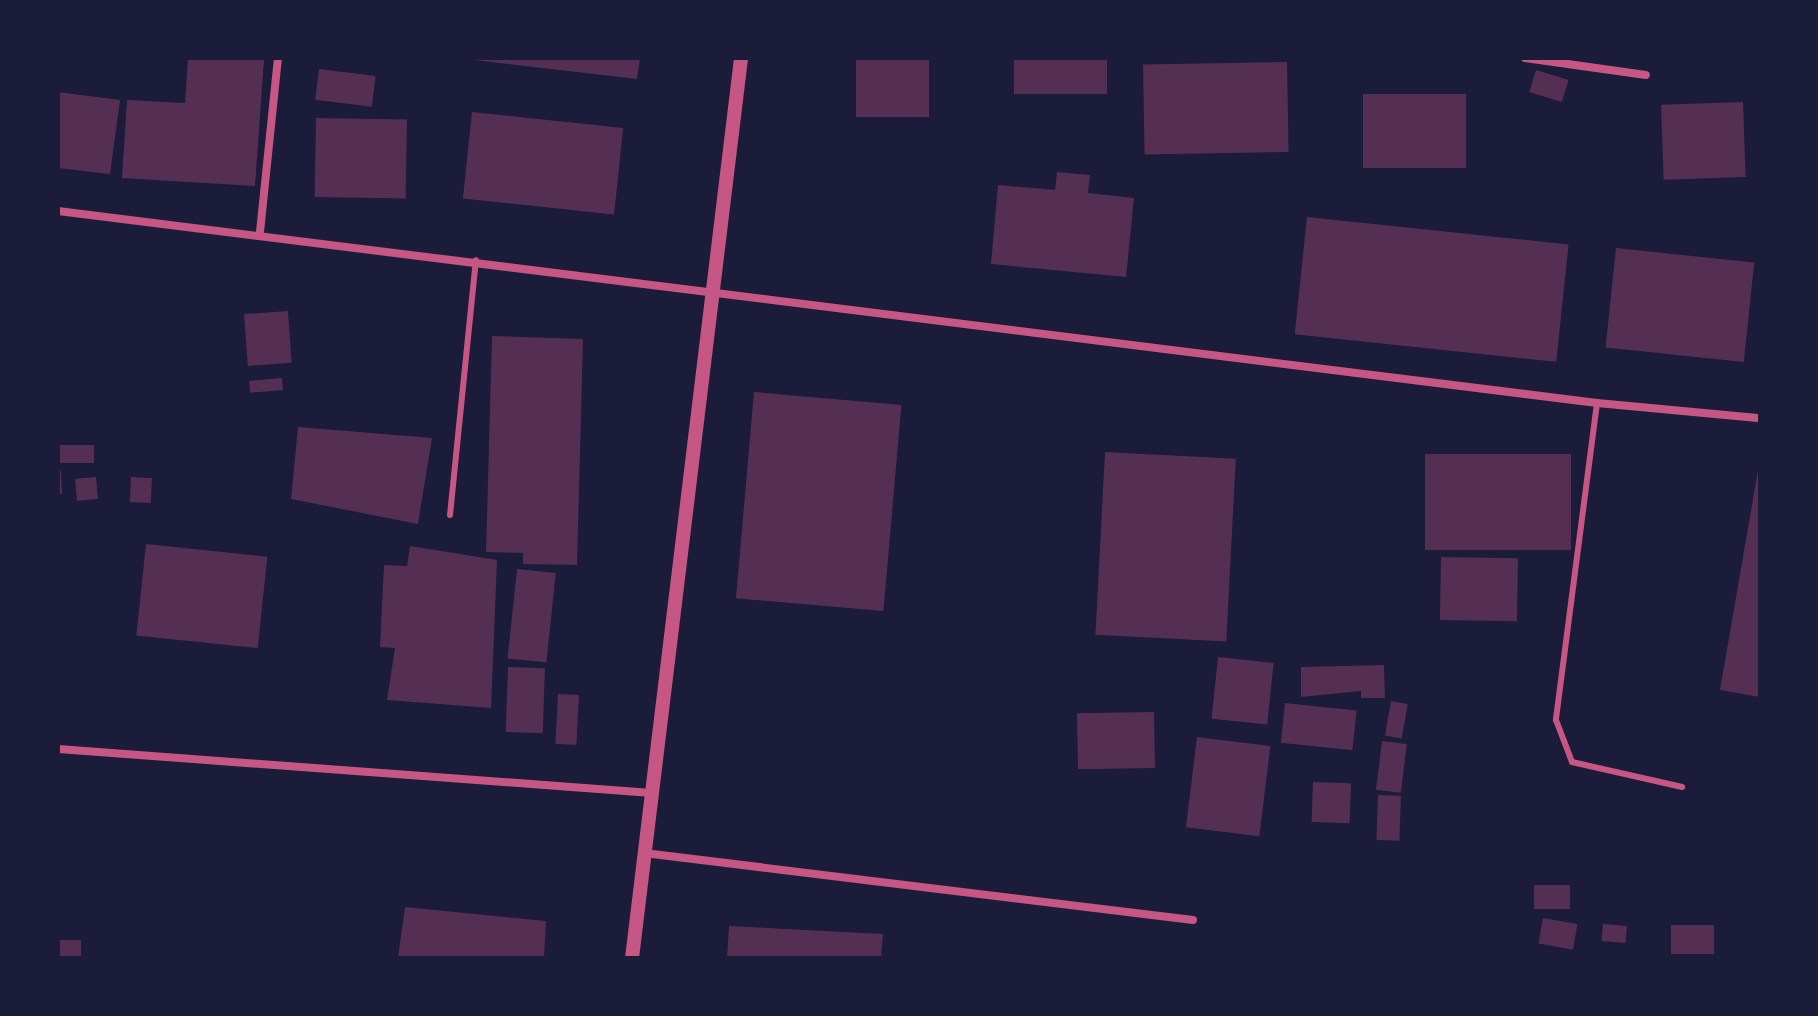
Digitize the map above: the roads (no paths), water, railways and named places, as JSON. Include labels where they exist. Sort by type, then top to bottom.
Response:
[{"type":"street","points":[[260,232],[278,58]]},
{"type":"street","points":[[632,958],[741,58]]},
{"type":"street","points":[[1525,58],[1646,75]]},
{"type":"street","points":[[58,211],[260,232],[1597,403],[1760,418]]},
{"type":"street","points":[[58,749],[651,793]]},
{"type":"street","points":[[644,853],[1193,920]]},
{"type":"lane","points":[[450,515],[476,260]]},
{"type":"lane","points":[[1597,403],[1556,720],[1572,762],[1682,787]]}]
